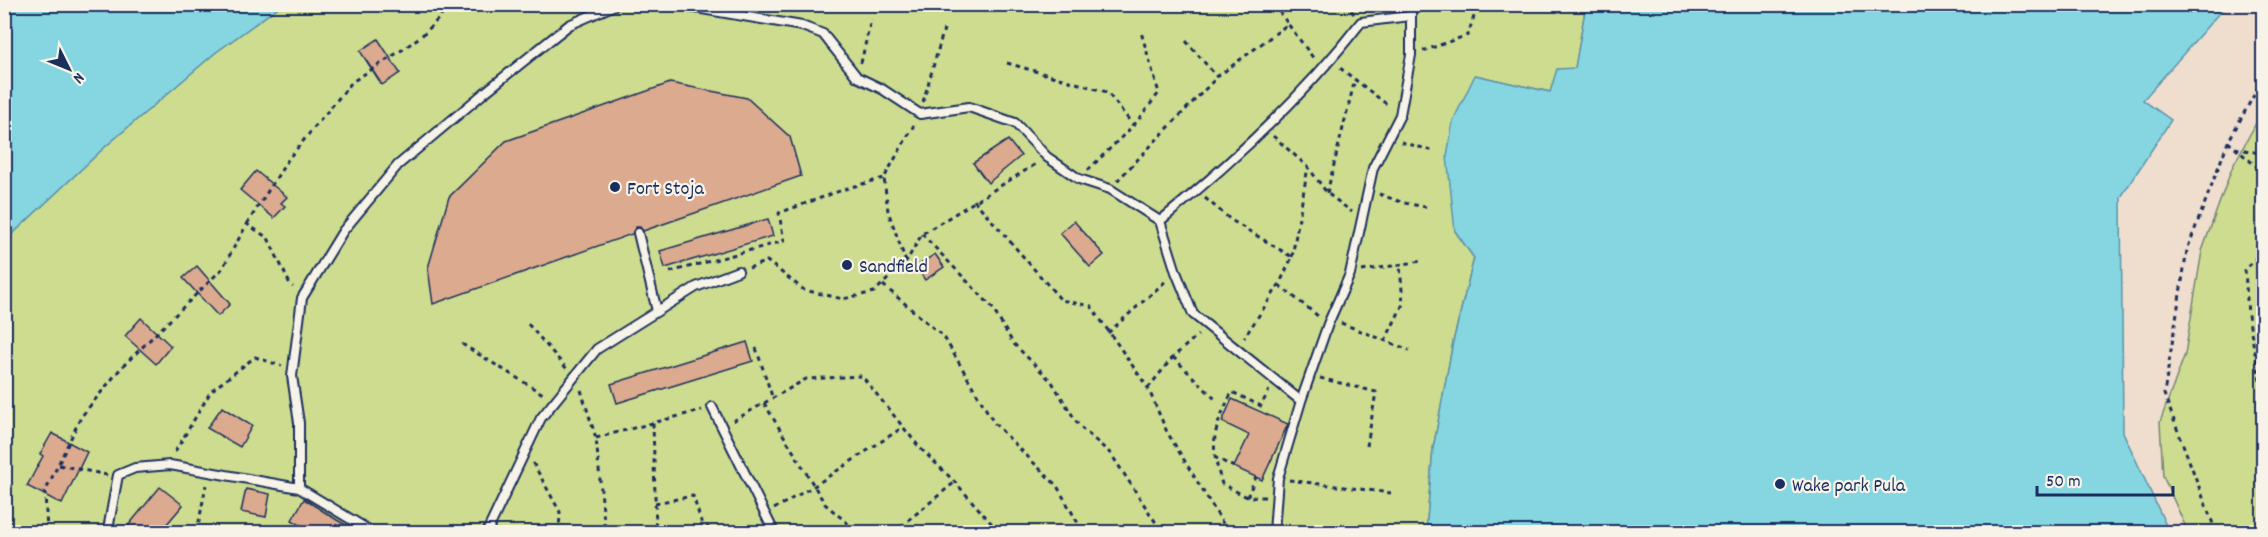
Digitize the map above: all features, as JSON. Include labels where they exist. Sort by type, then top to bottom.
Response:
[{"type":"lane","points":[[299,488],[299,423],[291,376],[303,298],[343,231],[398,165],[484,93],[569,25],[617,4]]},
{"type":"lane","points":[[685,4],[690,7],[802,26],[823,34],[857,77],[882,89],[920,114],[969,107],[1015,123],[1047,157],[1079,179],[1110,189],[1160,221],[1176,272],[1193,314],[1301,400]]},
{"type":"lane","points":[[1274,532],[1278,478],[1301,400],[1329,322],[1350,274],[1374,168],[1400,115],[1411,55],[1412,4]]},
{"type":"lane","points":[[1160,221],[1196,192],[1265,128],[1331,61],[1361,22],[1410,16]]},
{"type":"lane","points":[[638,233],[657,311]]},
{"type":"lane","points":[[487,532],[541,418],[597,349],[696,287],[738,271]]},
{"type":"lane","points":[[712,407],[774,532]]},
{"type":"lane","points":[[113,532],[109,524],[117,476],[135,468],[170,465],[299,488],[372,532]]},
{"type":"path","points":[[47,532],[45,492],[81,417],[121,368],[222,269],[247,224],[289,158],[352,82],[426,32],[452,4]]},
{"type":"path","points":[[1274,4],[1322,70]]},
{"type":"path","points":[[1411,55],[1468,35],[1478,4]]},
{"type":"path","points":[[857,77],[871,19]]},
{"type":"path","points":[[1110,189],[1217,77],[1287,24]]},
{"type":"path","points":[[906,262],[888,211],[884,178],[920,114],[944,29]]},
{"type":"path","points":[[1079,179],[1134,125],[1159,93],[1141,32]]},
{"type":"path","points":[[1186,41],[1217,77]]},
{"type":"path","points":[[1331,61],[1400,115]]},
{"type":"path","points":[[1007,63],[1107,92],[1134,125]]},
{"type":"path","points":[[2216,532],[2164,393],[2187,250],[2228,142],[2264,77]]},
{"type":"path","points":[[1327,193],[1355,79]]},
{"type":"path","points":[[2256,91],[2264,95]]},
{"type":"path","points":[[1265,128],[1308,167],[1327,193],[1362,221]]},
{"type":"path","points":[[1388,139],[1434,151]]},
{"type":"path","points":[[2228,142],[2263,172],[2264,163]]},
{"type":"path","points":[[2234,147],[2264,154]]},
{"type":"path","points":[[738,271],[767,261],[804,290],[843,299],[874,292],[906,262],[922,234],[1047,157]]},
{"type":"path","points":[[1237,348],[1280,285],[1292,257],[1308,167]]},
{"type":"path","points":[[670,272],[784,241],[779,213],[848,188],[884,178]]},
{"type":"path","points":[[1369,190],[1404,203],[1426,207]]},
{"type":"path","points":[[1196,192],[1231,220],[1292,257]]},
{"type":"path","points":[[974,200],[1061,300],[1091,306],[1148,388],[1167,432],[1228,532]]},
{"type":"path","points":[[247,224],[268,238],[289,282],[303,298]]},
{"type":"path","points":[[922,234],[991,306],[1013,343],[1052,382],[1079,426],[1110,454],[1162,532]]},
{"type":"path","points":[[2261,381],[2248,315],[2245,270],[2264,250]]},
{"type":"path","points":[[1350,274],[1422,261]]},
{"type":"path","points":[[1385,341],[1403,304],[1400,265]]},
{"type":"path","points":[[1108,333],[1176,272]]},
{"type":"path","points":[[882,284],[944,338],[994,423],[1057,486],[1083,532]]},
{"type":"path","points":[[1280,285],[1329,322],[1410,350]]},
{"type":"path","points":[[528,324],[575,376],[596,438],[605,532]]},
{"type":"path","points":[[1148,388],[1173,357],[1208,326]]},
{"type":"path","points":[[462,344],[555,402]]},
{"type":"path","points":[[756,348],[773,399]]},
{"type":"path","points":[[170,465],[172,457],[211,391],[255,357],[293,370]]},
{"type":"path","points":[[1173,357],[1217,401]]},
{"type":"path","points":[[722,427],[806,379],[861,375],[920,448],[955,482],[999,532]]},
{"type":"path","points":[[1310,376],[1376,392],[1367,446]]},
{"type":"path","points":[[1274,379],[1260,409],[1232,392],[1216,425],[1214,457],[1222,484],[1247,497],[1276,498]]},
{"type":"path","points":[[764,402],[825,504],[855,532]]},
{"type":"path","points":[[596,438],[712,407]]},
{"type":"path","points":[[653,423],[656,532]]},
{"type":"path","points":[[765,514],[814,486],[903,426]]},
{"type":"path","points":[[526,450],[560,512],[559,532]]},
{"type":"path","points":[[1214,457],[1234,467]]},
{"type":"path","points":[[59,465],[117,476]]},
{"type":"path","points":[[197,532],[209,472]]},
{"type":"path","points":[[1247,497],[1256,477]]},
{"type":"path","points":[[1278,478],[1390,493]]},
{"type":"path","points":[[894,532],[955,482]]},
{"type":"path","points":[[655,503],[693,496],[701,521],[713,532]]},
{"type":"green space","points":[[281,5],[1586,5],[1575,69],[1550,92],[1475,75],[1455,231],[1474,258],[1453,342],[1433,449],[1426,532],[5,532],[5,241],[106,146],[215,53]]},
{"type":"green space","points":[[2263,110],[2263,532],[2188,532],[2163,476],[2160,422],[2185,354],[2202,251],[2232,168]]},
{"type":"water","points":[[5,4],[281,5],[215,53],[106,146],[5,241]]},
{"type":"water","points":[[1586,5],[2226,5],[2143,100],[2171,120],[2121,197],[2123,432],[2169,532],[1426,532],[1433,449],[1453,342],[1474,258],[1455,231],[1447,156],[1453,121],[1475,75],[1550,92],[1557,69],[1575,68]]},
{"type":"building","points":[[378,39],[400,73],[382,85],[360,51]]},
{"type":"building","name":"Fort Stoja","points":[[670,83],[747,98],[790,137],[801,176],[643,231],[640,227],[636,227],[632,234],[433,304],[428,268],[449,197],[506,141]]},
{"type":"building","points":[[1008,140],[1021,156],[988,183],[973,163]]},
{"type":"building","points":[[256,171],[287,197],[281,203],[285,206],[274,218],[240,190]]},
{"type":"building","points":[[768,219],[773,236],[665,268],[660,251]]},
{"type":"building","points":[[1074,221],[1104,255],[1090,267],[1060,233]]},
{"type":"building","points":[[935,254],[944,267],[925,280],[916,267]]},
{"type":"building","points":[[197,266],[230,304],[218,316],[183,278]]},
{"type":"building","points":[[141,318],[171,346],[156,364],[125,336]]},
{"type":"building","points":[[747,342],[753,361],[617,403],[611,384]]},
{"type":"building","points":[[1232,399],[1288,424],[1262,480],[1234,467],[1249,435],[1222,422]]},
{"type":"building","points":[[222,407],[252,426],[240,447],[207,428]]},
{"type":"building","points":[[52,433],[87,452],[62,504],[27,486],[43,456],[40,454]]},
{"type":"building","points":[[160,487],[183,505],[160,532],[123,532]]},
{"type":"building","points":[[246,489],[270,494],[266,517],[241,512]]},
{"type":"building","points":[[304,499],[358,532],[312,532],[292,520]]},
{"type":"place","name":"Fort Stoja","points":[[615,187]]},
{"type":"place","name":"Sandfield","points":[[847,265]]},
{"type":"place","name":"Wake park Pula","points":[[1780,484]]}]
